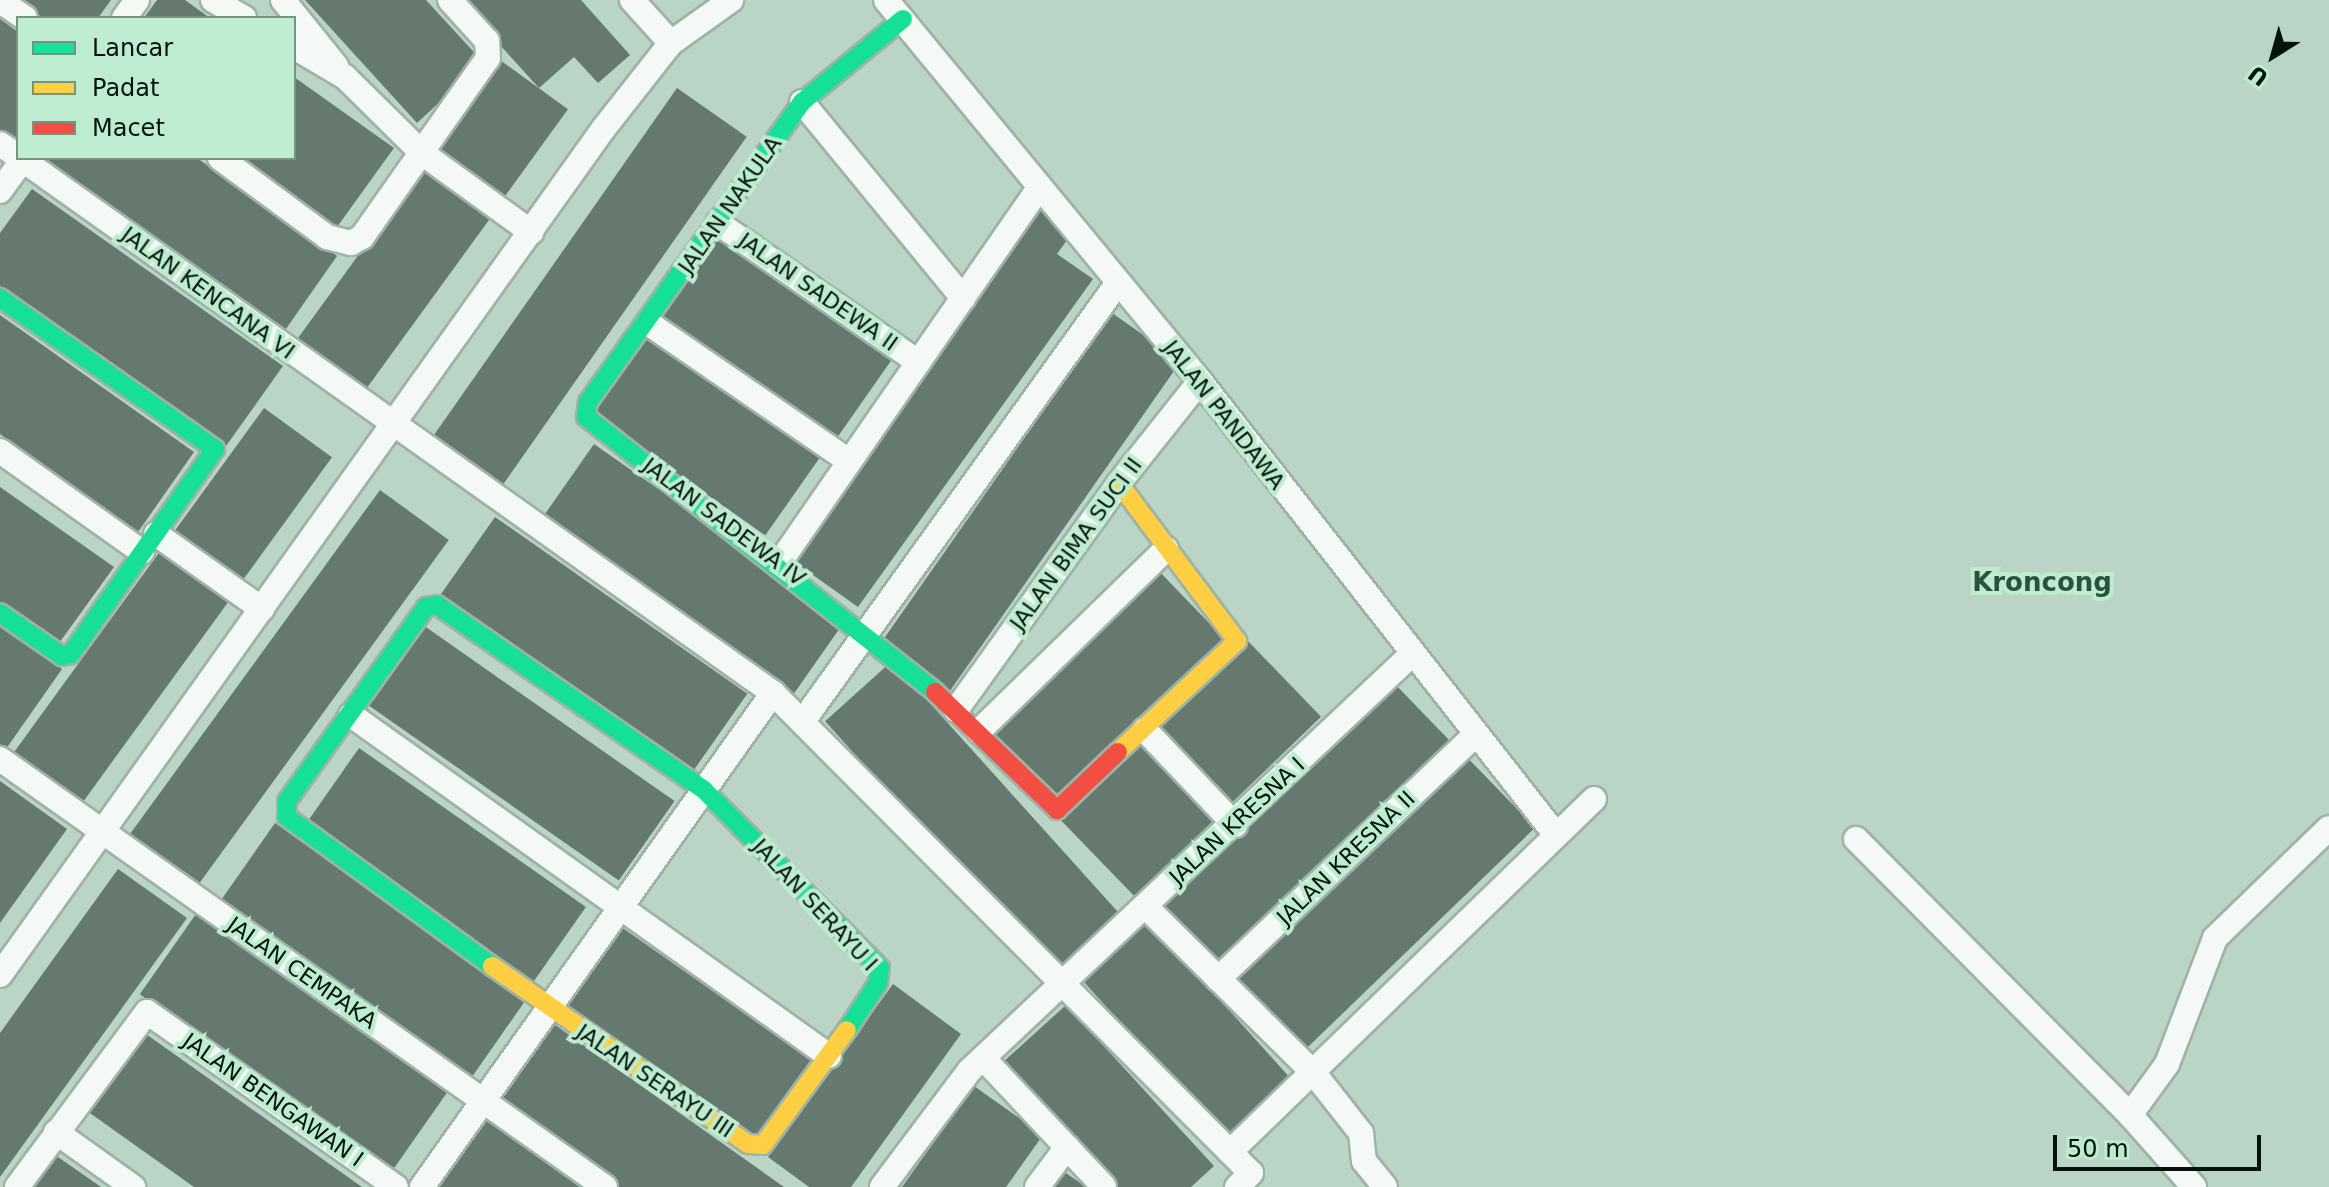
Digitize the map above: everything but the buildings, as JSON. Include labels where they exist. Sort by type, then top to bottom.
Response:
[{"type":"street","points":[[213,0],[241,16]]},
{"type":"street","points":[[283,0],[296,16]]},
{"type":"street","points":[[223,160],[327,237],[351,243],[373,225],[484,67],[489,51],[487,41],[450,0]]},
{"type":"street","points":[[632,0],[671,43]]},
{"type":"street","points":[[0,975],[531,232],[671,43],[731,0]]},
{"type":"street","name":"JALAN PANDAWA","points":[[886,0],[1038,189],[1200,381],[1474,736],[1556,835]]},
{"type":"street","points":[[0,1],[22,16]]},
{"type":"street","points":[[296,16],[345,77],[422,153],[531,232]]},
{"type":"street","name":"JALAN NAKULA","points":[[585,414],[588,402],[648,323],[802,102],[903,19]]},
{"type":"street","points":[[296,48],[345,77]]},
{"type":"street","points":[[802,102],[963,298]]},
{"type":"street","points":[[0,191],[20,160]]},
{"type":"street","name":"JALAN KENCANA VI","points":[[24,160],[773,693],[1251,1173],[1237,1187]]},
{"type":"street","points":[[780,562],[1038,189]]},
{"type":"street","name":"JALAN SADEWA II","points":[[718,223],[918,362]]},
{"type":"street","points":[[803,721],[864,631],[1117,284]]},
{"type":"street","points":[[0,298],[213,445],[213,456],[71,654],[62,656],[0,613]]},
{"type":"street","points":[[648,323],[849,461]]},
{"type":"street","name":"JALAN BIMA SUCI II","points":[[956,710],[1119,483],[1200,381]]},
{"type":"street","name":"JALAN SADEWA IV","points":[[585,414],[780,562],[864,631],[979,731],[1050,807],[1060,810],[1145,730]]},
{"type":"street","points":[[0,451],[262,609]]},
{"type":"street","points":[[1119,483],[1237,641],[1145,730],[1235,825]]},
{"type":"street","points":[[979,731],[1166,549]]},
{"type":"street","points":[[704,790],[433,605],[426,607],[351,715],[829,1056]]},
{"type":"street","name":"JALAN KRESNA I","points":[[882,1187],[960,1080],[1235,825],[1411,655]]},
{"type":"street","points":[[422,1187],[773,693]]},
{"type":"street","name":"JALAN SERAYU III","points":[[351,715],[287,801],[287,817],[549,1008],[748,1144],[763,1145]]},
{"type":"street","name":"JALAN KRESNA II","points":[[1218,979],[1474,736]]},
{"type":"street","name":"JALAN CEMPAKA","points":[[0,759],[605,1187]]},
{"type":"street","name":"JALAN SERAYU I","points":[[704,790],[880,968],[878,983],[763,1145]]},
{"type":"street","points":[[1230,1152],[1594,799]]},
{"type":"street","points":[[2130,1115],[2167,1064],[2215,938],[2329,828]]},
{"type":"street","points":[[1856,839],[2130,1115],[2194,1187]]},
{"type":"street","points":[[1146,907],[1313,1072],[1361,1133],[1364,1161],[1385,1187]]},
{"type":"street","name":"JALAN BENGAWAN I","points":[[56,1132],[141,1016],[149,1013],[396,1187]]},
{"type":"street","points":[[984,1059],[1104,1187]]},
{"type":"street","points":[[17,1187],[56,1132],[133,1187]]},
{"type":"street","points":[[1037,1187],[1067,1147]]},
{"type":"traffic: fast","points":[[903,19],[802,102],[588,402],[586,417],[935,692]]},
{"type":"traffic: fast","points":[[0,298],[215,449],[71,654],[62,656],[0,613]]},
{"type":"traffic: fast","points":[[437,605],[704,790],[880,968],[878,983],[847,1030]]},
{"type":"traffic: fast","points":[[437,605],[426,607],[287,801],[287,817],[492,966]]},
{"type":"traffic: slow","points":[[1118,752],[1237,641],[1119,483]]},
{"type":"traffic: slow","points":[[492,966],[748,1144],[763,1145],[847,1030]]},
{"type":"traffic: jam","points":[[935,692],[1057,810],[1118,752]]},
{"type":"district","name":"Kroncong","points":[[2042,583]]}]
